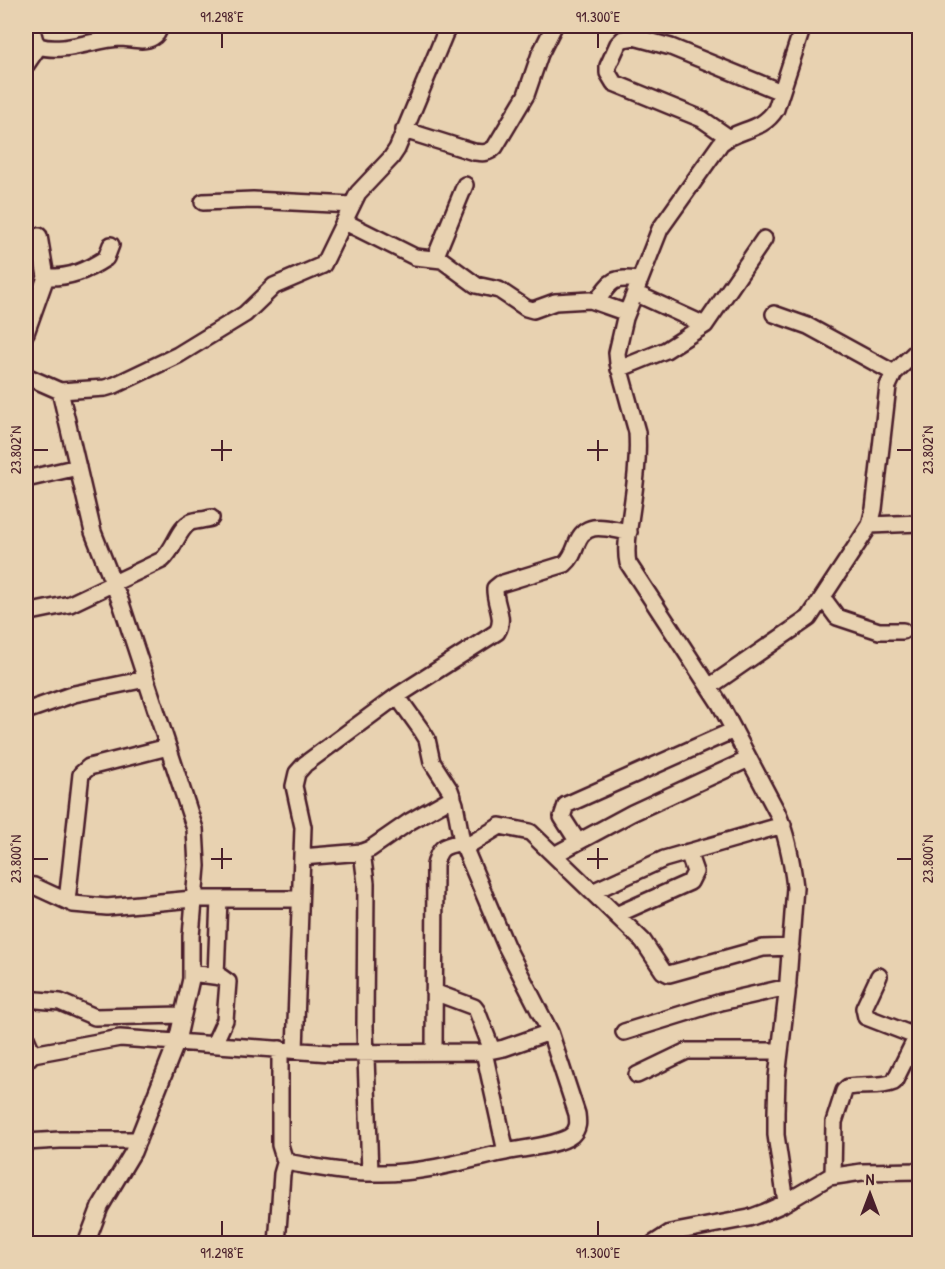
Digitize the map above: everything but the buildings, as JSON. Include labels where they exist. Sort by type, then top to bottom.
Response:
[{"type":"street","points":[[31,26],[35,41],[39,46],[52,49],[117,38],[144,40],[154,37],[160,26]]},
{"type":"street","points":[[26,376],[53,390],[60,391],[105,388],[116,385],[178,355],[245,314],[274,286],[322,265],[363,186],[391,158],[448,26]]},
{"type":"street","points":[[404,130],[474,152],[484,154],[490,152],[526,95],[540,54],[554,26]]},
{"type":"street","points":[[786,1202],[776,1135],[777,1077],[788,987],[795,887],[783,825],[709,687],[628,563],[626,555],[638,443],[617,353],[627,313],[660,229],[720,143],[728,137],[763,124],[771,117],[776,109],[802,26]]},
{"type":"street","points":[[728,137],[702,119],[614,83],[608,73],[608,66],[618,44],[623,39],[634,37],[671,47],[781,92]]},
{"type":"street","points":[[26,65],[39,46]]},
{"type":"street","points":[[435,258],[465,185]]},
{"type":"street","points":[[203,202],[253,200],[352,205]]},
{"type":"street","points":[[345,222],[415,257],[442,260],[476,285],[499,290],[526,308],[533,310],[555,302],[591,300],[627,313]]},
{"type":"street","points":[[26,333],[46,277],[39,236]]},
{"type":"street","points":[[619,369],[666,350],[705,325],[765,239]]},
{"type":"street","points":[[46,277],[62,278],[75,274],[106,258],[111,245]]},
{"type":"street","points":[[597,301],[609,282],[616,279],[637,286],[705,325]]},
{"type":"street","points":[[774,314],[808,326],[894,374]]},
{"type":"street","points":[[709,687],[809,618],[870,525],[874,509],[885,395],[894,374],[920,348]]},
{"type":"street","points":[[60,391],[93,532],[114,584],[195,829],[197,866],[191,936],[191,973],[177,1041],[133,1152],[100,1207],[86,1244]]},
{"type":"street","points":[[26,479],[78,467]]},
{"type":"street","points":[[26,613],[70,604],[162,560],[171,553],[180,531],[190,522],[211,519]]},
{"type":"street","points":[[870,525],[920,523]]},
{"type":"street","points":[[277,1244],[282,1174],[286,1160],[280,1145],[278,1121],[288,1050],[302,857],[303,827],[294,786],[297,773],[305,764],[397,696],[497,632],[501,627],[501,619],[495,588],[500,584],[565,564],[570,560],[580,534],[585,529],[592,527],[629,532]]},
{"type":"street","points":[[823,598],[837,617],[879,631],[903,631]]},
{"type":"street","points":[[26,711],[74,694],[146,679]]},
{"type":"street","points":[[286,1160],[291,1163],[355,1173],[416,1171],[569,1137],[578,1125],[577,1114],[550,1032],[506,946],[463,845],[453,797],[432,762],[427,739],[397,696]]},
{"type":"street","points":[[578,842],[562,818],[566,805],[734,730]]},
{"type":"street","points":[[67,901],[83,770],[168,747]]},
{"type":"street","points":[[554,855],[632,813],[749,759]]},
{"type":"street","points":[[302,857],[362,852],[453,797]]},
{"type":"street","points":[[592,892],[664,859],[783,825]]},
{"type":"street","points":[[434,1052],[435,865],[438,853],[444,846],[463,845],[495,828],[505,826],[530,832],[643,941],[663,971],[669,974],[756,950],[791,947]]},
{"type":"street","points":[[362,852],[366,883],[365,1054],[369,1173]]},
{"type":"street","points":[[616,915],[690,882],[695,872],[688,852]]},
{"type":"street","points":[[26,885],[34,886],[73,904],[107,906],[194,898],[300,899]]},
{"type":"street","points":[[216,976],[219,898]]},
{"type":"street","points":[[191,973],[226,979],[229,989],[225,1020],[214,1044]]},
{"type":"street","points":[[833,1176],[834,1122],[844,1091],[848,1087],[887,1085],[894,1082],[915,1040],[910,1034],[866,1017],[864,1008],[879,976]]},
{"type":"street","points":[[624,1032],[721,1002],[788,987]]},
{"type":"street","points":[[434,993],[474,1007],[477,1011],[488,1051],[506,1152]]},
{"type":"street","points":[[26,999],[60,1002],[95,1017],[183,1015]]},
{"type":"street","points":[[26,1038],[29,1057],[113,1038],[365,1054],[488,1051],[514,1045],[550,1032]]},
{"type":"street","points":[[637,1075],[687,1051],[780,1051]]},
{"type":"street","points":[[26,1142],[138,1140]]},
{"type":"street","points":[[653,1244],[670,1233],[749,1218],[786,1202],[816,1183],[833,1176],[862,1172],[920,1171]]}]
